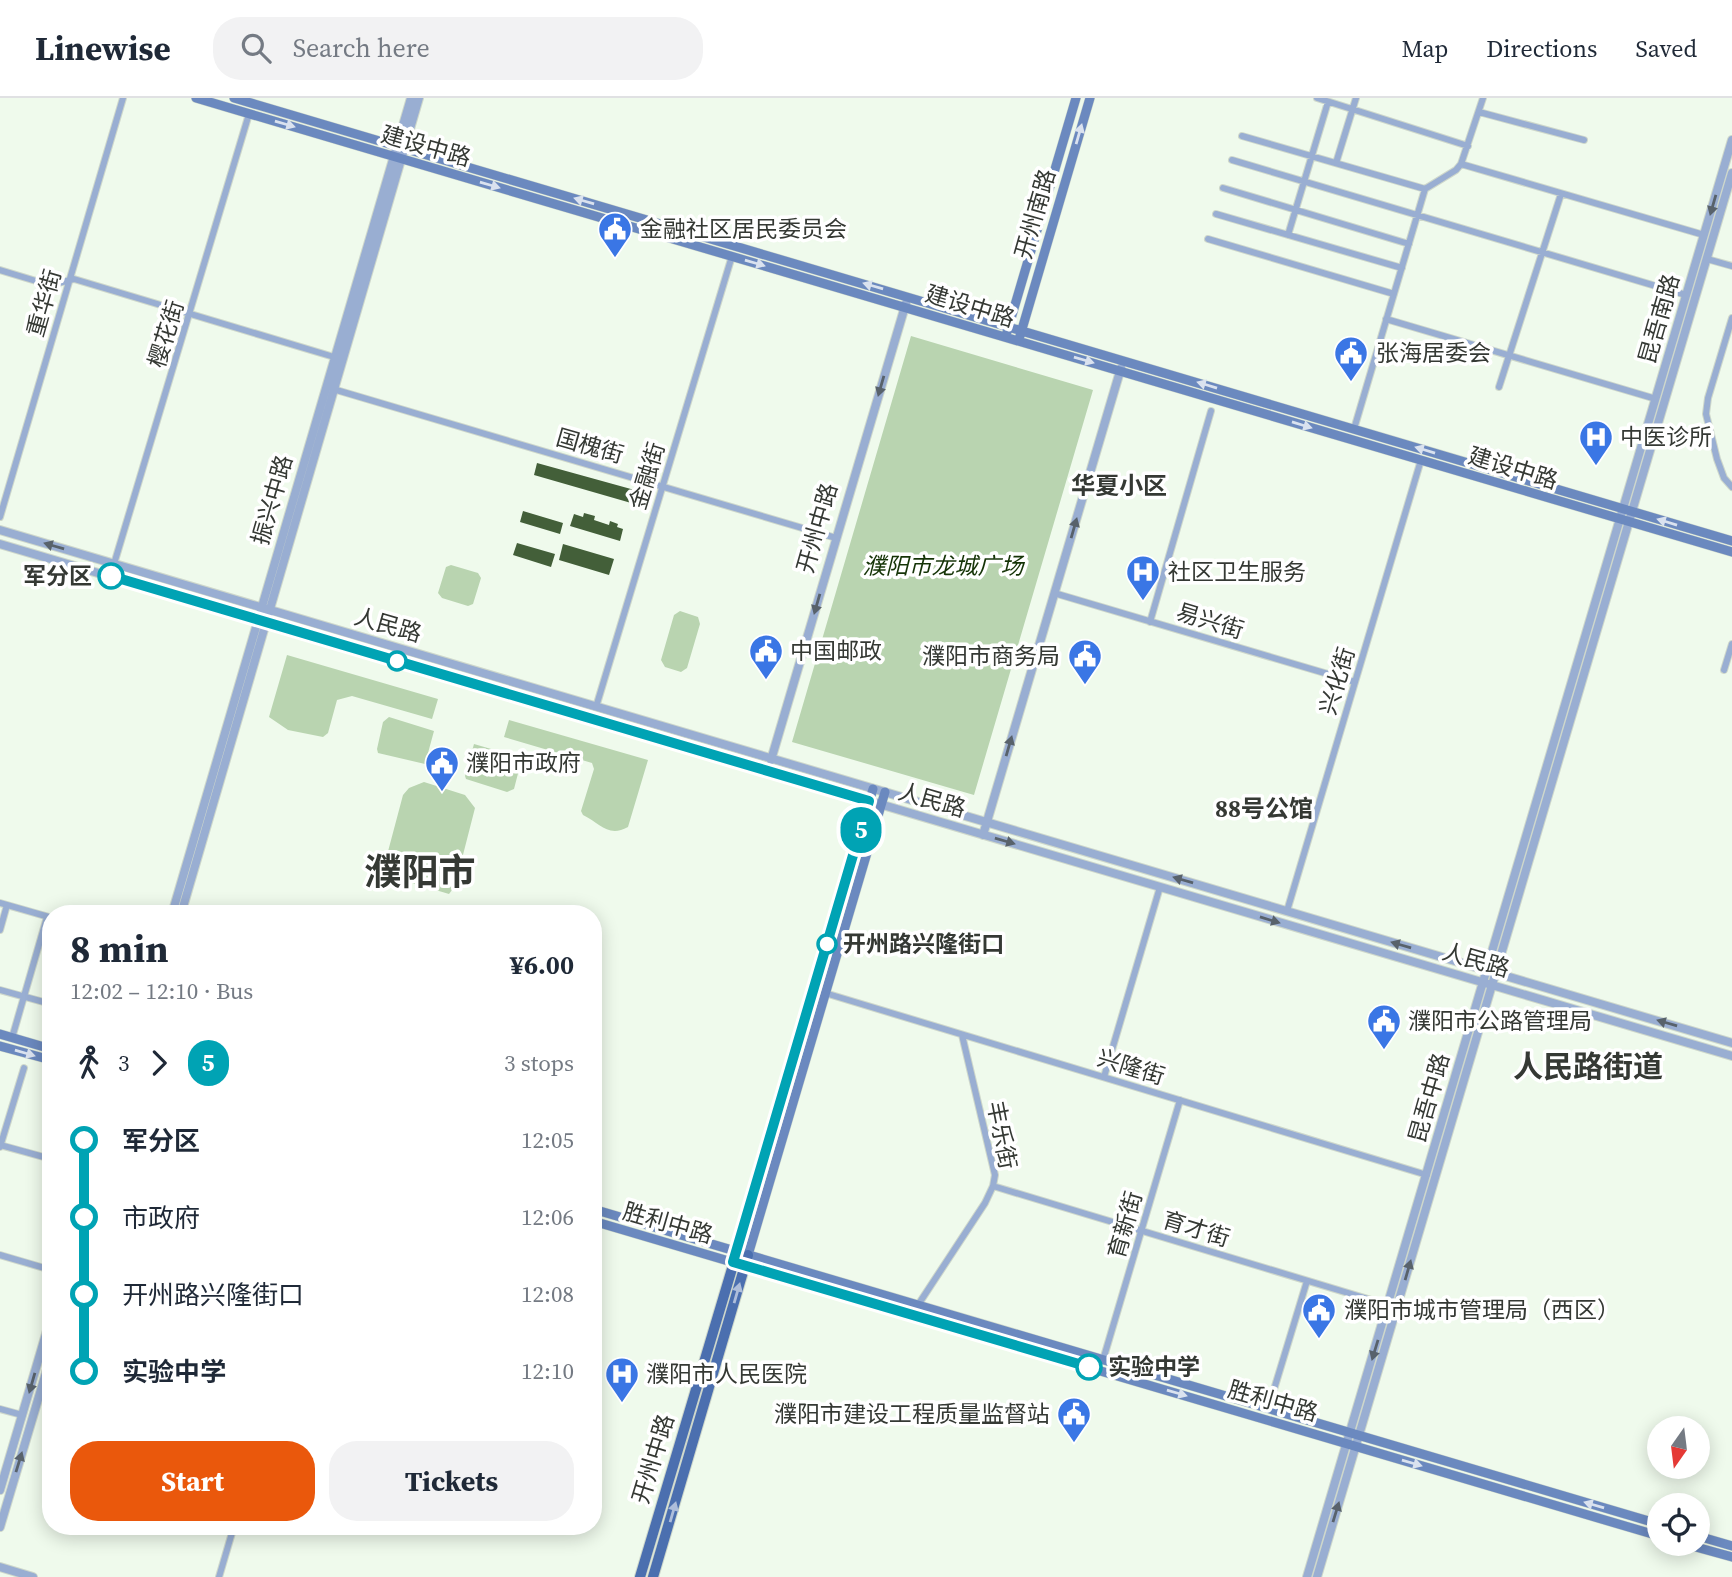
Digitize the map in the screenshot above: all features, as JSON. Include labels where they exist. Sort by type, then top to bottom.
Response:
[{"type":"main road","name":"建设中路","points":[[196,98],[399,152],[907,297],[1732,541]]},
{"type":"main road","name":"建设中路","points":[[234,98],[732,256],[1732,552]]},
{"type":"main road","name":"开州南路","points":[[1006,337],[1076,98]]},
{"type":"main road","name":"开州南路","points":[[1019,341],[1090,98]]},
{"type":"main road","name":"开州中路","points":[[653,1577],[873,789]]},
{"type":"main road","name":"开州中路","points":[[640,1577],[825,993],[885,792]]},
{"type":"main road","points":[[0,1034],[42,1046]]},
{"type":"main road","points":[[0,1046],[42,1058]]},
{"type":"main road","name":"胜利中路","points":[[602,1212],[741,1258],[1351,1445],[1647,1532]]},
{"type":"main road","name":"胜利中路","points":[[602,1223],[918,1305],[1647,1520]]},
{"type":"main road","points":[[1710,1540],[1732,1546]]},
{"type":"main road","points":[[1710,1551],[1732,1557]]},
{"type":"street","name":"重华街","points":[[0,517],[122,98]]},
{"type":"street","name":"振兴中路","points":[[264,608],[333,389],[399,152],[411,98]]},
{"type":"street","name":"振兴中路","points":[[183,905],[334,357],[399,152],[419,98]]},
{"type":"street","points":[[1317,98],[1468,146]]},
{"type":"street","points":[[1336,163],[1356,98]]},
{"type":"street","points":[[1354,429],[1425,189],[1461,164],[1483,98]]},
{"type":"street","points":[[1288,234],[1328,102]]},
{"type":"street","points":[[1479,112],[1584,140]]},
{"type":"street","name":"樱花街","points":[[114,564],[249,114]]},
{"type":"street","points":[[1242,136],[1425,189]]},
{"type":"street","name":"昆吾南路","points":[[1628,510],[1656,399],[1732,140]]},
{"type":"street","points":[[1232,160],[1686,295]]},
{"type":"street","points":[[1461,164],[1704,235]]},
{"type":"street","name":"昆吾南路","points":[[1628,510],[1732,173]]},
{"type":"street","points":[[1223,188],[1409,244]]},
{"type":"street","points":[[1499,387],[1561,194]]},
{"type":"street","points":[[1216,214],[1402,268]]},
{"type":"street","points":[[1208,239],[1394,294]]},
{"type":"street","name":"金融街","points":[[596,707],[732,256]]},
{"type":"street","points":[[1707,258],[1732,266]]},
{"type":"street","points":[[0,270],[46,284],[69,279],[334,357]]},
{"type":"street","name":"开州中路","points":[[768,771],[907,297]]},
{"type":"street","points":[[1732,318],[1708,398],[1706,414],[1724,478],[1732,487]]},
{"type":"street","points":[[1386,319],[1656,399]]},
{"type":"street","points":[[983,835],[1123,360]]},
{"type":"street","name":"国槐街","points":[[333,389],[836,538]]},
{"type":"street","points":[[1150,622],[1211,411]]},
{"type":"street","name":"兴化街","points":[[1287,911],[1421,460]]},
{"type":"street","name":"昆吾中路","points":[[1307,1577],[1355,1434],[1628,510]]},
{"type":"street","name":"人民路","points":[[0,530],[1732,1042]]},
{"type":"street","name":"人民路","points":[[0,544],[1732,1056]]},
{"type":"street","name":"易兴街","points":[[1054,593],[1355,682]]},
{"type":"street","name":"振兴中路","points":[[175,905],[261,621]]},
{"type":"street","points":[[1724,670],[1732,644]]},
{"type":"street","points":[[1104,1077],[1160,887]]},
{"type":"street","points":[[0,930],[4,904],[42,915]]},
{"type":"street","points":[[12,1038],[42,939]]},
{"type":"street","name":"昆吾中路","points":[[1355,1434],[1388,1305],[1488,984]]},
{"type":"street","points":[[0,990],[42,1001]]},
{"type":"street","name":"兴隆街","points":[[825,993],[1427,1175]]},
{"type":"street","name":"丰乐街","points":[[918,1305],[985,1203],[995,1175],[962,1035]]},
{"type":"street","points":[[24,1068],[0,1146],[42,1157]]},
{"type":"street","name":"育新街","points":[[1103,1360],[1180,1100]]},
{"type":"street","name":"育才街","points":[[993,1186],[1388,1305]]},
{"type":"street","points":[[0,1255],[42,1267]]},
{"type":"street","points":[[1268,1409],[1307,1280]]},
{"type":"street","points":[[0,1490],[42,1347]]},
{"type":"street","points":[[0,1527],[42,1386]]},
{"type":"street","points":[[0,1409],[22,1415]]},
{"type":"street","name":"昆吾中路","points":[[1317,1577],[1351,1445]]},
{"type":"street","points":[[219,1577],[231,1535]]},
{"type":"street","points":[[0,1567],[33,1577]]},
{"type":"green space","name":"濮阳市龙城广场","points":[[911,336],[1093,390],[974,795],[792,742]]},
{"type":"green space","points":[[451,565],[478,573],[481,578],[473,604],[468,606],[442,598],[438,593],[446,567]]},
{"type":"green space","points":[[680,611],[698,617],[700,624],[687,668],[681,672],[665,667],[661,660],[674,615]]},
{"type":"green space","points":[[287,655],[438,699],[432,719],[352,696],[337,700],[328,733],[323,737],[288,730],[269,717]]},
{"type":"green space","points":[[389,717],[434,731],[425,764],[378,753],[383,722]]},
{"type":"green space","points":[[509,720],[648,760],[628,827],[609,830],[583,815],[581,811],[594,769],[592,763],[504,737]]},
{"type":"green space","points":[[474,744],[522,758],[514,789],[507,792],[466,779]]},
{"type":"green space","points":[[424,782],[465,795],[475,808],[455,886],[449,894],[382,874],[403,795],[409,788]]},
{"type":"building","points":[[537,463],[649,494],[645,507],[534,475]]},
{"type":"building","points":[[523,511],[563,523],[560,534],[520,522]]},
{"type":"building","points":[[584,513],[609,525],[610,521],[618,524],[617,527],[623,529],[620,541],[570,526],[574,514],[583,517]]},
{"type":"building","points":[[517,543],[555,554],[551,567],[513,555]]},
{"type":"building","points":[[563,544],[614,559],[609,575],[559,560]]},
{"type":"bus line","name":"5","points":[[111,576],[869,801],[733,1262],[1089,1367]]},
{"type":"place","name":"金融社区居民委员会","points":[[615,259]]},
{"type":"place","name":"张海居委会","points":[[1351,383]]},
{"type":"place","name":"中医诊所","points":[[1596,467]]},
{"type":"place","name":"军分区","points":[[111,576]]},
{"type":"place","name":"社区卫生服务","points":[[1143,602]]},
{"type":"place","name":"中国邮政","points":[[766,681]]},
{"type":"place","name":"濮阳市商务局","points":[[1085,686]]},
{"type":"place","name":"濮阳市政府","points":[[442,793]]},
{"type":"place","name":"开州路兴隆街口","points":[[827,944]]},
{"type":"place","name":"濮阳市公路管理局","points":[[1384,1051]]},
{"type":"place","name":"濮阳市城市管理局（西区）","points":[[1319,1340]]},
{"type":"place","name":"实验中学","points":[[1089,1367]]},
{"type":"place","name":"濮阳市人民医院","points":[[622,1404]]},
{"type":"place","name":"濮阳市建设工程质量监督站","points":[[1074,1444]]},
{"type":"district","name":"华夏小区","points":[[1119,485]]},
{"type":"district","name":"88号公馆","points":[[1264,808]]},
{"type":"district","name":"濮阳市","points":[[420,872]]},
{"type":"district","name":"人民路街道","points":[[1588,1066]]}]
